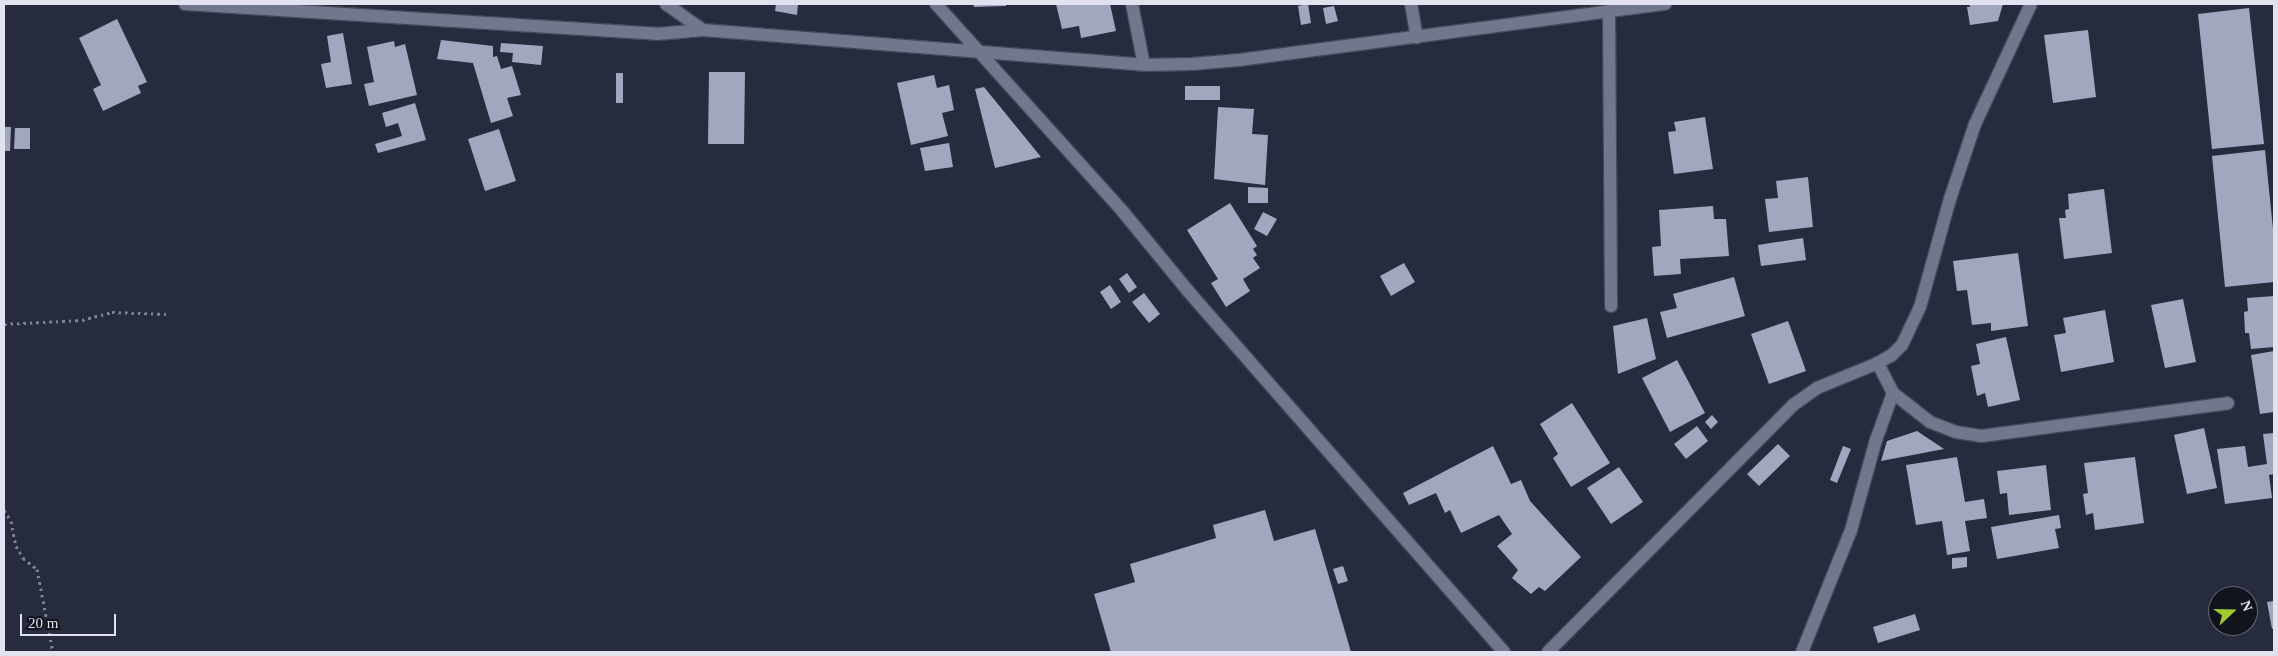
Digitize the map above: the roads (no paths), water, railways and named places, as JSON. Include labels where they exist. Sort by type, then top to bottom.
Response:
[{"type":"street","points":[[185,4],[303,8],[657,34],[703,30],[976,50],[1144,65],[1192,64],[1239,60],[1665,4]]},
{"type":"street","points":[[666,4],[703,30]]},
{"type":"street","points":[[936,4],[1124,213],[1188,291],[1504,652]]},
{"type":"street","points":[[1132,4],[1144,65]]},
{"type":"street","points":[[1412,4],[1417,36]]},
{"type":"street","points":[[1548,652],[1793,405],[1817,388],[1878,363],[1892,355],[1902,345],[1917,314],[1950,199],[1975,124],[2031,4]]},
{"type":"street","points":[[1609,11],[1611,306]]},
{"type":"street","points":[[1878,363],[1893,393],[1930,422],[1956,432],[1982,436],[2228,403]]},
{"type":"street","points":[[1802,652],[1851,530],[1876,440],[1893,393]]}]
